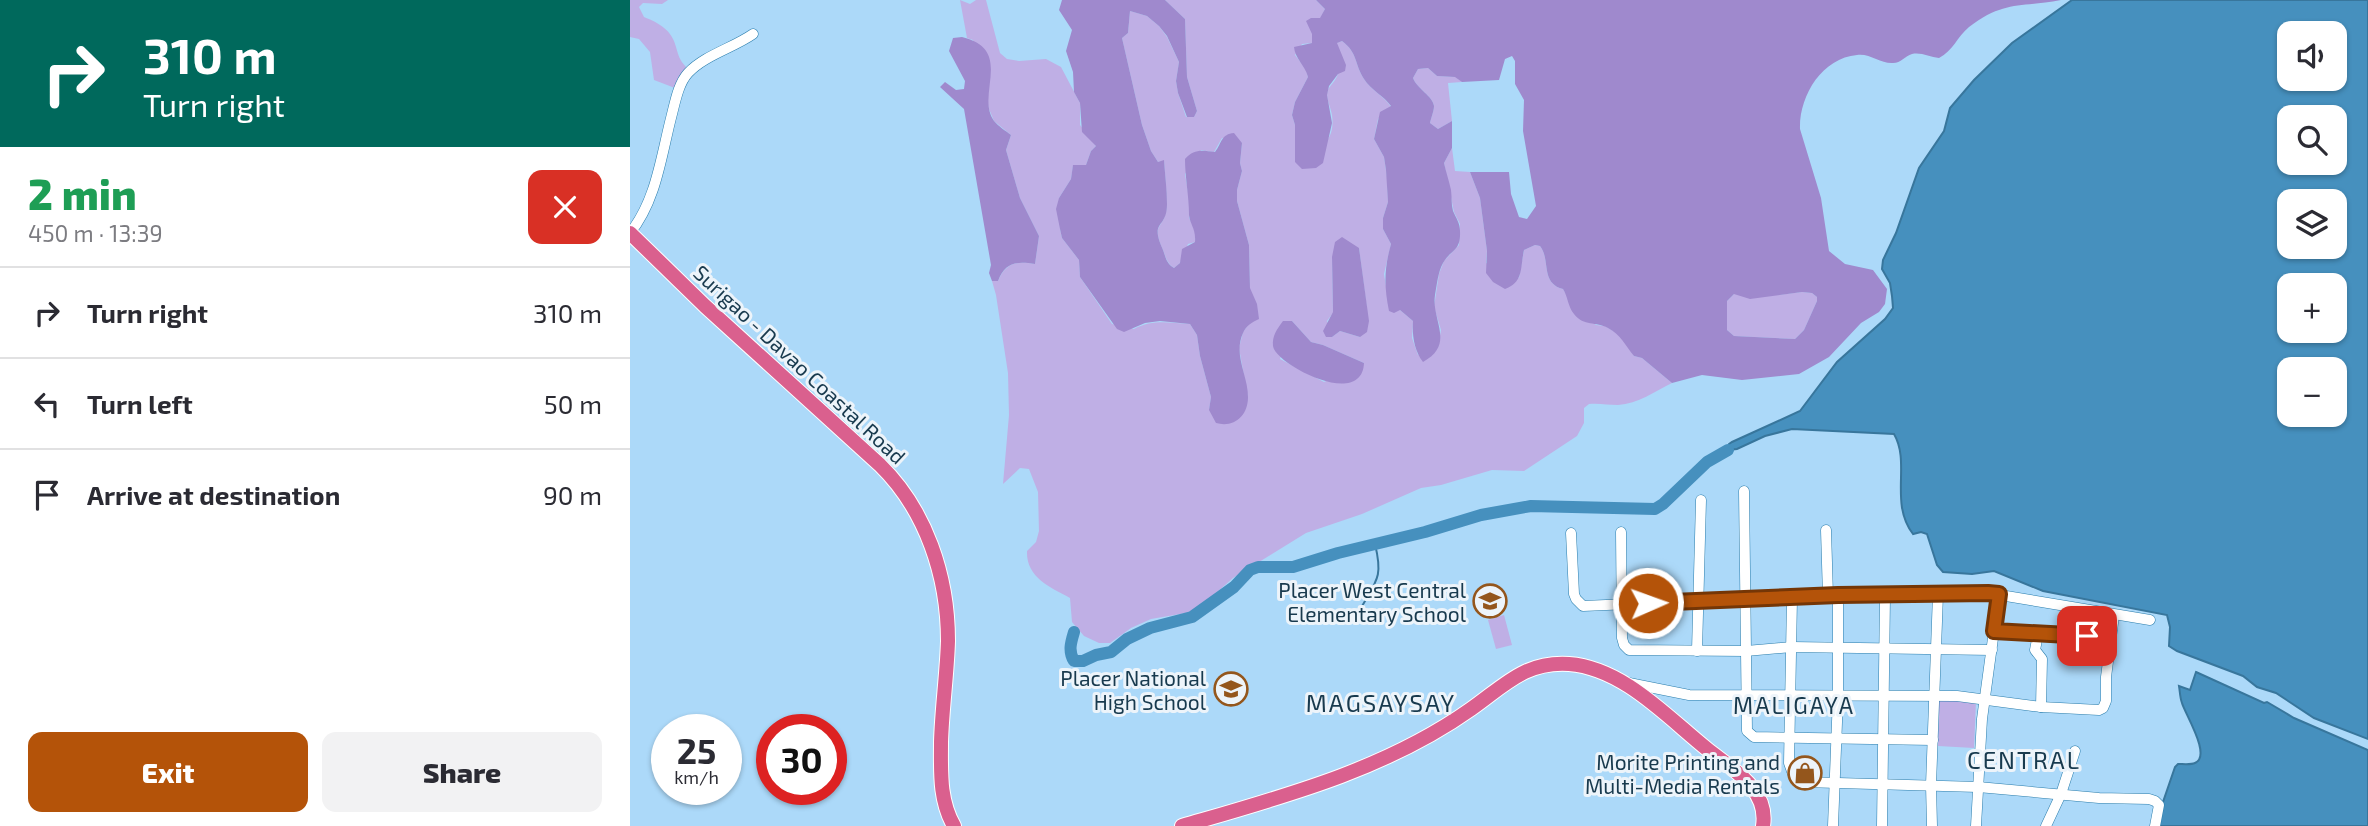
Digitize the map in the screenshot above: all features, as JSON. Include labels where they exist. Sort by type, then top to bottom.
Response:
[{"type":"highway","name":"Surigao - Davao Coastal Road","points":[[630,233],[705,306],[871,456],[903,491],[928,535],[940,577],[947,631],[941,786],[947,813],[954,826]]},
{"type":"highway","points":[[1182,826],[1341,776],[1402,751],[1442,729],[1505,686],[1520,672],[1557,664],[1595,668],[1618,680],[1657,708],[1746,782],[1763,805],[1763,826]]},
{"type":"street","points":[[630,233],[641,220],[650,200],[684,79],[698,65],[753,34]]},
{"type":"street","points":[[1744,491],[1746,721],[1749,734],[1754,737],[1933,740]]},
{"type":"street","points":[[1697,650],[1701,500]]},
{"type":"street","points":[[1826,530],[1838,649],[1833,826]]},
{"type":"street","points":[[1571,533],[1574,593],[1578,603],[1583,606],[1833,596],[1999,594],[2150,620]]},
{"type":"street","points":[[1621,533],[1622,638],[1626,648],[1632,651],[1746,651],[1792,647],[1992,650]]},
{"type":"street","points":[[1932,826],[1933,696],[1938,594]]},
{"type":"street","points":[[1976,826],[1982,719],[1999,594]]},
{"type":"street","points":[[1882,826],[1885,596]]},
{"type":"street","points":[[1792,598],[1789,763],[1793,774],[1803,782],[1978,787],[2155,801],[2159,805],[2155,826]]},
{"type":"street","points":[[1618,680],[1689,695],[1933,696],[2099,710],[2106,701],[2106,677],[2114,615]]},
{"type":"street","points":[[1994,631],[2111,637]]},
{"type":"street","points":[[2038,634],[2035,650],[2042,659],[2041,707]]},
{"type":"street","points":[[2046,826],[2061,794],[2075,751]]},
{"type":"shaded area","points":[[630,0],[668,0],[662,4],[643,3],[639,7],[644,17],[668,32],[686,67],[675,88],[654,80],[650,52],[639,39],[630,37]]},
{"type":"shaded area","points":[[960,0],[970,4],[976,0],[986,0],[1000,53],[1007,59],[1019,61],[1046,59],[1061,67],[1080,103],[1080,125],[1096,146],[1086,165],[1073,166],[1071,179],[1059,198],[1062,238],[1079,260],[1080,277],[1112,324],[1134,329],[1155,323],[1190,324],[1197,335],[1211,397],[1209,410],[1248,398],[1239,348],[1243,332],[1248,325],[1250,288],[1249,245],[1237,201],[1242,171],[1242,143],[1222,138],[1214,152],[1201,150],[1185,174],[1190,204],[1189,218],[1196,231],[1195,242],[1188,244],[1180,263],[1174,268],[1167,260],[1158,234],[1167,205],[1164,161],[1158,162],[1151,151],[1142,125],[1122,38],[1128,33],[1130,11],[1147,16],[1159,26],[1179,62],[1176,81],[1186,117],[1194,117],[1197,111],[1187,77],[1185,19],[1165,0],[1316,0],[1325,9],[1313,34],[1312,43],[1302,44],[1295,55],[1306,69],[1308,77],[1295,102],[1292,115],[1295,125],[1295,162],[1323,145],[1331,133],[1332,115],[1327,94],[1339,72],[1336,43],[1342,41],[1353,54],[1367,83],[1391,107],[1378,119],[1374,139],[1384,157],[1387,177],[1388,202],[1383,229],[1391,244],[1384,274],[1386,286],[1400,310],[1413,321],[1412,338],[1418,355],[1438,347],[1441,330],[1434,307],[1439,274],[1444,261],[1459,245],[1460,224],[1454,212],[1444,163],[1452,148],[1455,171],[1470,172],[1480,198],[1486,263],[1519,278],[1524,250],[1535,245],[1540,246],[1551,282],[1563,289],[1570,300],[1570,306],[1596,325],[1605,326],[1622,336],[1634,356],[1642,358],[1672,383],[1625,404],[1589,404],[1584,408],[1584,423],[1577,436],[1524,471],[1492,470],[1421,488],[1362,514],[1306,533],[1233,578],[1199,608],[1151,619],[1131,628],[1110,643],[1099,643],[1084,636],[1072,622],[1070,598],[1040,580],[1030,568],[1027,551],[1036,542],[1039,531],[1038,492],[1029,469],[1020,468],[1003,484],[1009,415],[1008,373],[992,281],[998,281],[1008,266],[1013,264],[1035,264],[1039,236],[1020,198],[1006,150],[1011,135],[994,121],[973,40],[967,38]],"holes":[[[1359,248],[1367,309],[1360,337],[1340,331],[1332,337],[1327,321],[1333,313],[1332,257]],[[1292,321],[1311,342],[1364,363],[1324,382],[1280,359]]]},
{"type":"shaded area","points":[[1062,0],[1165,0],[1185,19],[1187,77],[1197,111],[1194,117],[1187,117],[1176,81],[1179,62],[1167,36],[1159,26],[1147,16],[1130,11],[1128,33],[1122,38],[1142,125],[1151,151],[1158,162],[1164,160],[1167,204],[1158,233],[1167,260],[1174,268],[1180,263],[1182,249],[1195,242],[1189,215],[1185,159],[1198,151],[1215,152],[1224,137],[1230,134],[1234,133],[1242,143],[1242,171],[1237,201],[1249,245],[1250,288],[1257,304],[1259,319],[1246,328],[1240,341],[1240,357],[1248,397],[1246,410],[1234,422],[1216,423],[1209,410],[1211,397],[1197,335],[1190,324],[1160,321],[1145,323],[1124,332],[1117,329],[1080,277],[1079,260],[1062,238],[1056,209],[1059,198],[1071,179],[1073,165],[1086,165],[1096,146],[1082,132],[1080,103],[1074,92],[1073,72],[1066,51],[1072,30],[1059,10]]},
{"type":"shaded area","points":[[1316,0],[2061,0],[2013,6],[1982,18],[1969,27],[1948,52],[1939,58],[1915,54],[1889,63],[1857,55],[1833,63],[1823,71],[1808,92],[1800,129],[1821,198],[1829,251],[1845,264],[1873,270],[1887,289],[1885,304],[1879,312],[1861,323],[1829,357],[1799,374],[1742,380],[1702,375],[1672,383],[1642,358],[1634,356],[1612,331],[1604,326],[1586,322],[1574,314],[1563,289],[1551,282],[1540,246],[1535,245],[1524,250],[1520,274],[1511,286],[1505,289],[1493,282],[1486,273],[1487,251],[1480,198],[1470,172],[1509,172],[1511,194],[1519,217],[1527,219],[1536,206],[1523,131],[1524,100],[1515,84],[1515,61],[1512,56],[1505,59],[1499,80],[1462,82],[1455,77],[1437,76],[1428,68],[1418,69],[1413,78],[1433,102],[1430,123],[1438,129],[1452,121],[1452,148],[1444,163],[1451,190],[1452,208],[1460,231],[1459,243],[1443,263],[1437,282],[1435,304],[1440,331],[1438,347],[1433,355],[1423,362],[1414,342],[1413,321],[1400,310],[1394,313],[1389,311],[1386,293],[1385,278],[1391,244],[1383,229],[1388,202],[1386,170],[1384,157],[1374,139],[1380,112],[1391,106],[1367,83],[1353,54],[1342,41],[1337,43],[1346,65],[1345,71],[1338,74],[1329,86],[1327,95],[1332,123],[1323,163],[1316,168],[1302,169],[1295,162],[1295,125],[1292,115],[1295,102],[1308,77],[1294,47],[1312,43],[1312,34],[1306,21],[1320,18],[1325,9]],"holes":[[[1812,293],[1817,297],[1817,301],[1804,330],[1795,339],[1734,336],[1727,330],[1727,301],[1734,294],[1750,299]]]},
{"type":"shaded area","points":[[962,37],[978,43],[987,52],[991,74],[989,110],[994,121],[1011,135],[1006,150],[1020,198],[1039,236],[1035,264],[1012,264],[1004,270],[998,281],[992,281],[989,273],[991,265],[964,109],[940,87],[945,82],[956,90],[964,89],[965,81],[949,51],[953,38]]},
{"type":"shaded area","points":[[1428,68],[1437,76],[1456,77],[1462,82],[1448,83],[1452,121],[1438,129],[1430,123],[1433,102],[1413,78],[1418,69]]},
{"type":"shaded area","points":[[1342,237],[1359,248],[1369,321],[1367,332],[1360,337],[1340,331],[1332,337],[1326,337],[1323,331],[1333,312],[1332,257],[1335,242]]},
{"type":"shaded area","points":[[1812,293],[1817,297],[1817,301],[1804,330],[1795,339],[1734,336],[1727,330],[1727,301],[1734,294],[1777,295]]},
{"type":"shaded area","points":[[1283,321],[1292,321],[1311,342],[1364,363],[1360,377],[1349,383],[1335,383],[1318,379],[1288,363],[1277,354],[1273,346],[1274,336]]},
{"type":"shaded area","points":[[1504,615],[1512,645],[1496,649],[1488,620]]},
{"type":"shaded area","points":[[1939,699],[1976,701],[1974,748],[1938,746]]},
{"type":"water","points":[[2072,0],[2368,0],[2368,739],[2314,718],[2276,693],[2257,687],[2243,676],[2177,651],[2169,646],[2170,627],[2167,615],[2043,591],[1994,571],[1972,574],[1943,572],[1937,565],[1927,534],[1913,534],[1906,522],[1902,509],[1901,458],[1894,434],[1792,429],[1728,450],[1732,442],[1800,411],[1837,362],[1885,319],[1893,308],[1890,283],[1882,269],[1883,260],[1896,233],[1919,168],[1944,131],[1950,108],[2012,43]]},
{"type":"water","points":[[2196,672],[2368,750],[2368,826],[2159,826],[2163,802],[2175,767],[2178,764],[2195,763],[2201,752],[2182,703],[2179,686],[2190,690]]},
{"type":"waterway","points":[[1074,632],[1071,654],[1074,661],[1083,661],[1111,652],[1127,639],[1150,628],[1192,617],[1234,587],[1250,570],[1258,567],[1293,567],[1481,515],[1531,506],[1655,509],[1707,462],[1728,450]]},
{"type":"waterway","points":[[1361,608],[1377,578],[1375,544]]},
{"type":"place","name":"Placer West Central Elementary School","points":[[1490,601]]},
{"type":"place","name":"Placer National High School","points":[[1231,689]]},
{"type":"place","name":"Morite Printing and Multi-Media Rentals","points":[[1805,773]]},
{"type":"district","name":"MAGSAYSAY","points":[[1381,702]]},
{"type":"district","name":"MALIGAYA","points":[[1794,705]]},
{"type":"district","name":"CENTRAL","points":[[2024,759]]},
{"type":"route","points":[[1648,603],[1838,595],[1988,593],[1999,594],[1994,631],[2087,636]]}]
